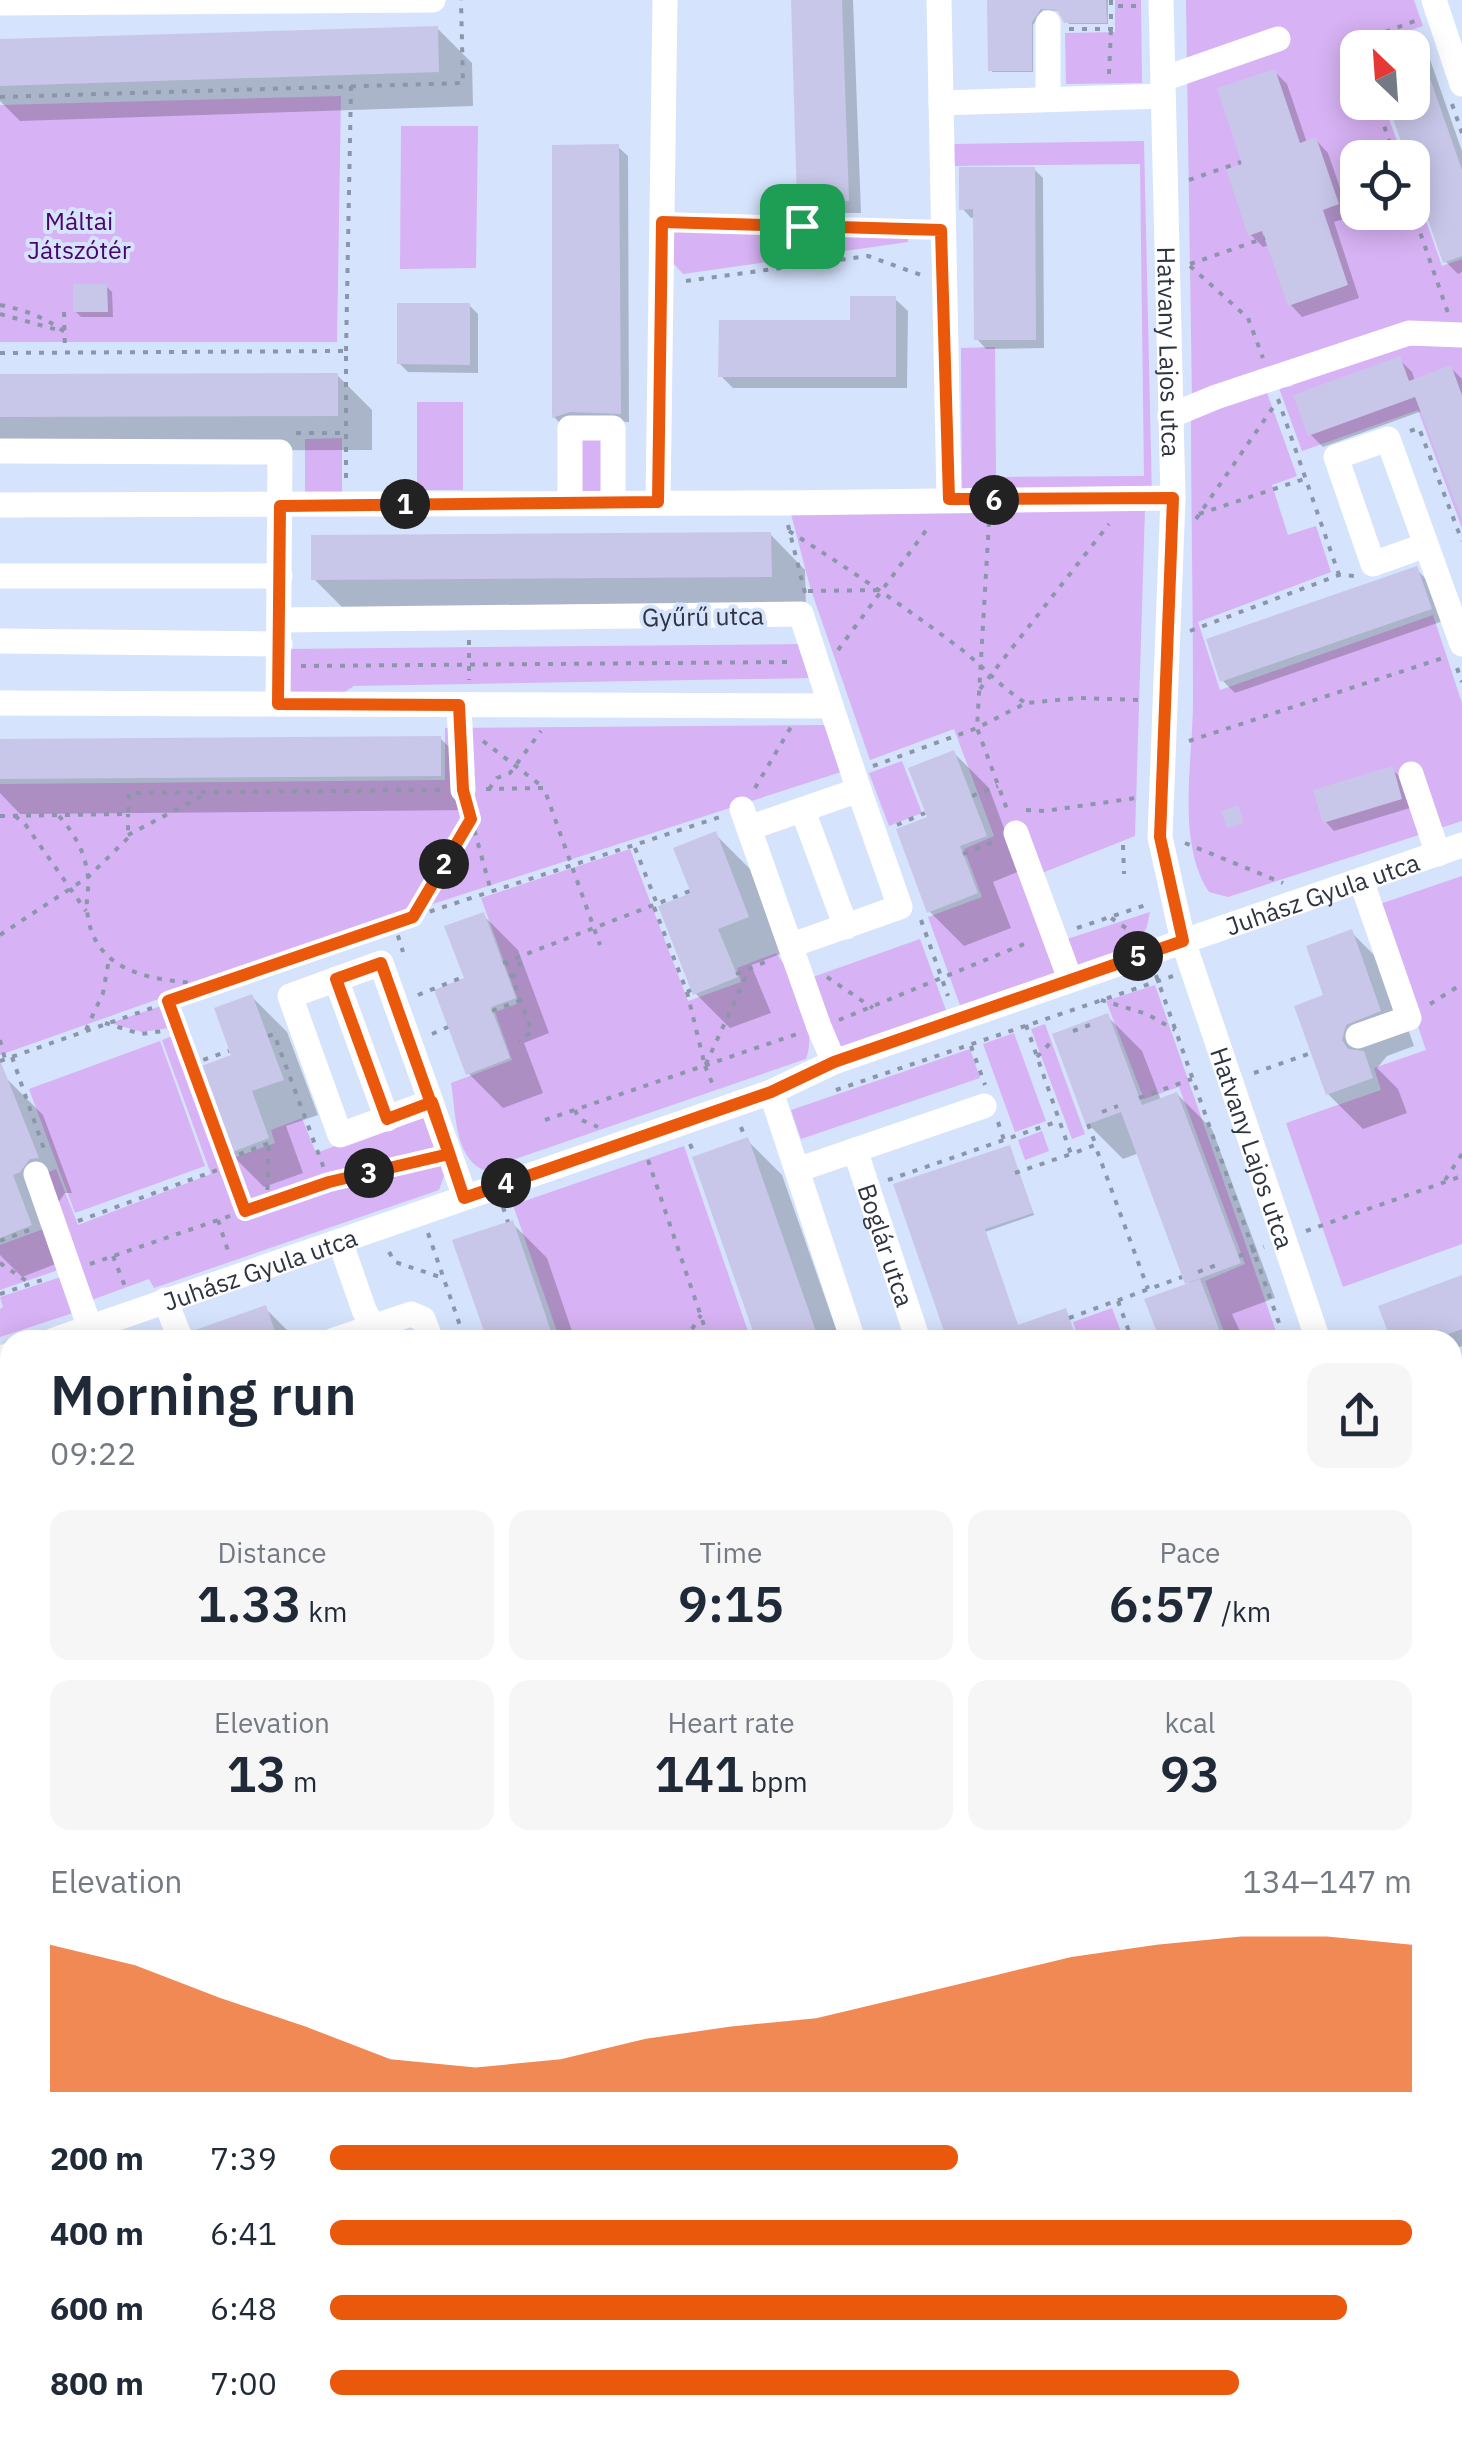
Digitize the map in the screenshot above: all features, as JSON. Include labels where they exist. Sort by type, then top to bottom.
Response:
[{"type":"street","points":[[0,3],[433,0]]},
{"type":"street","points":[[658,502],[665,0]]},
{"type":"street","points":[[938,0],[949,499]]},
{"type":"street","name":"Hatvany Lajos utca","points":[[1153,3],[1163,88],[1173,498],[1160,837],[1183,941],[1315,1330]]},
{"type":"street","points":[[1428,9],[1462,83]]},
{"type":"street","points":[[1048,26],[1048,100]]},
{"type":"street","points":[[941,103],[1048,100],[1163,88],[1278,39]]},
{"type":"street","points":[[1170,416],[1275,388],[1410,333],[1459,334]]},
{"type":"street","points":[[570,503],[570,428],[613,428],[613,502]]},
{"type":"street","points":[[1426,544],[1373,564],[1336,457],[1388,439],[1461,637]]},
{"type":"street","points":[[0,451],[280,452],[278,704]]},
{"type":"street","points":[[0,506],[1173,498]]},
{"type":"street","points":[[0,576],[280,576]]},
{"type":"street","name":"Gyűrű utca","points":[[0,641],[280,643],[468,620],[800,614],[822,662],[830,706],[900,907],[846,926]]},
{"type":"street","points":[[0,703],[278,704],[463,711],[830,706]]},
{"type":"street","points":[[463,711],[478,794]]},
{"type":"street","points":[[1411,774],[1450,850]]},
{"type":"street","points":[[834,1062],[788,953],[746,819],[803,811],[856,782]]},
{"type":"street","points":[[788,953],[846,926],[803,811]]},
{"type":"street","points":[[1016,833],[1070,979]]},
{"type":"street","name":"Juhász Gyula utca","points":[[84,1330],[771,1092],[834,1062],[1070,979],[1450,850]]},
{"type":"street","points":[[1358,1036],[1409,1018],[1361,880]]},
{"type":"street","points":[[432,1102],[340,1136],[290,996],[381,963],[432,1102],[464,1198]]},
{"type":"street","points":[[336,979],[387,1119]]},
{"type":"street","points":[[771,1092],[850,1330]]},
{"type":"street","name":"Boglár utca","points":[[797,1170],[984,1106]]},
{"type":"street","name":"Boglár utca","points":[[854,1150],[915,1330]]},
{"type":"street","points":[[36,1174],[90,1328]]},
{"type":"street","points":[[340,1241],[364,1310],[375,1330]]},
{"type":"street","points":[[166,1300],[177,1330]]},
{"type":"street","points":[[383,1330],[412,1314],[424,1318],[428,1330]]},
{"type":"path","points":[[0,97],[464,83],[460,0]]},
{"type":"path","points":[[1109,88],[1111,3],[1153,3]]},
{"type":"path","points":[[1383,30],[1428,9]]},
{"type":"path","points":[[1048,26],[1111,28]]},
{"type":"path","points":[[346,505],[350,84]]},
{"type":"path","points":[[1183,182],[1242,162]]},
{"type":"path","points":[[662,222],[941,230]]},
{"type":"path","points":[[1420,230],[1459,334]]},
{"type":"path","points":[[1265,238],[1187,265],[1248,318],[1339,574]]},
{"type":"path","points":[[661,284],[868,256],[944,283]]},
{"type":"path","points":[[0,305],[45,316],[64,332]]},
{"type":"path","points":[[64,312],[65,351]]},
{"type":"path","points":[[0,314],[64,332]]},
{"type":"path","points":[[0,353],[346,352]]},
{"type":"path","points":[[1191,526],[1275,388]]},
{"type":"path","points":[[1388,439],[1419,428],[1462,540]]},
{"type":"path","points":[[1200,514],[1306,478]]},
{"type":"path","points":[[980,689],[1129,498]]},
{"type":"path","points":[[280,643],[469,666],[822,662],[883,590],[949,499]]},
{"type":"path","points":[[963,854],[1016,833],[977,728],[991,500]]},
{"type":"path","points":[[782,503],[810,609]]},
{"type":"path","points":[[790,531],[883,590],[1026,703]]},
{"type":"path","points":[[1180,634],[1339,574],[1367,577]]},
{"type":"path","points":[[804,591],[883,590]]},
{"type":"path","points":[[468,620],[469,666],[463,711],[515,765],[544,788],[600,945]]},
{"type":"path","points":[[1180,744],[1453,655],[1462,682]]},
{"type":"path","points":[[856,782],[1026,703],[1078,698],[1146,700]]},
{"type":"path","points":[[6,1059],[492,891],[634,846],[746,819],[795,721]]},
{"type":"path","points":[[413,917],[471,819],[478,794],[515,765],[547,723]]},
{"type":"path","points":[[972,796],[998,786]]},
{"type":"path","points":[[128,835],[129,793],[478,794],[544,788]]},
{"type":"path","points":[[0,935],[105,864],[128,835],[210,792]]},
{"type":"path","points":[[478,794],[471,819],[492,891]]},
{"type":"path","points":[[1004,802],[1018,810],[1045,811],[1140,797]]},
{"type":"path","points":[[0,816],[128,814]]},
{"type":"path","points":[[888,828],[926,814]]},
{"type":"path","points":[[15,816],[25,824],[86,912],[108,959],[152,980],[217,984]]},
{"type":"path","points":[[59,816],[82,850],[88,877],[86,912]]},
{"type":"path","points":[[1180,841],[1292,887],[1276,892]]},
{"type":"path","points":[[1124,845],[1124,874]]},
{"type":"path","points":[[634,846],[689,991],[705,1066]]},
{"type":"path","points":[[518,1041],[532,1032],[505,962],[690,891]]},
{"type":"path","points":[[545,1120],[873,1008],[941,976],[1153,902]]},
{"type":"path","points":[[1109,917],[1144,940]]},
{"type":"path","points":[[705,1066],[745,979],[739,972],[788,953],[873,1008]]},
{"type":"path","points":[[512,978],[524,955]]},
{"type":"path","points":[[86,1030],[103,993],[108,959]]},
{"type":"path","points":[[941,976],[952,1007]]},
{"type":"path","points":[[418,995],[464,977]]},
{"type":"path","points":[[1158,980],[1281,1330]]},
{"type":"path","points":[[1409,1018],[1462,984]]},
{"type":"path","points":[[492,1010],[520,1000]]},
{"type":"path","points":[[1101,1000],[1147,1014],[1176,1031]]},
{"type":"path","points":[[168,1001],[245,1211]]},
{"type":"path","points":[[105,1023],[141,1034],[178,1028]]},
{"type":"path","points":[[1073,1031],[1092,1024]]},
{"type":"path","points":[[1026,1025],[1071,1154]]},
{"type":"path","points":[[432,1034],[448,1028]]},
{"type":"path","points":[[268,1036],[274,1034],[329,1182]]},
{"type":"path","points":[[1034,1047],[1054,1039],[1036,1056]]},
{"type":"path","points":[[0,1040],[51,1169],[36,1174]]},
{"type":"path","points":[[191,1064],[230,1050]]},
{"type":"path","points":[[1250,1074],[1311,1053]]},
{"type":"path","points":[[1140,1098],[1192,1079]]},
{"type":"path","points":[[1102,1112],[1118,1106]]},
{"type":"path","points":[[24,1119],[32,1115]]},
{"type":"path","points":[[888,1180],[1005,1143],[1059,1121]]},
{"type":"path","points":[[739,1122],[745,1138]]},
{"type":"path","points":[[1088,1124],[1148,1289]]},
{"type":"path","points":[[689,1140],[694,1156]]},
{"type":"path","points":[[0,1241],[54,1226],[227,1162],[270,1141],[268,1203]]},
{"type":"path","points":[[1015,1173],[1096,1145]]},
{"type":"path","points":[[0,1294],[329,1182],[449,1154]]},
{"type":"path","points":[[646,1154],[706,1330]]},
{"type":"path","points":[[1443,1183],[1462,1154]]},
{"type":"path","points":[[1304,1232],[1462,1176]]},
{"type":"path","points":[[502,1203],[508,1222]]},
{"type":"path","points":[[218,1220],[236,1276]]},
{"type":"path","points":[[426,1228],[462,1330]]},
{"type":"path","points":[[389,1252],[395,1262],[444,1278]]},
{"type":"path","points":[[1239,1256],[1252,1252]]},
{"type":"path","points":[[113,1256],[127,1292]]},
{"type":"path","points":[[0,1263],[31,1284]]},
{"type":"path","points":[[1198,1272],[1218,1264]]},
{"type":"path","points":[[1069,1318],[1182,1277]]},
{"type":"path","points":[[1118,1301],[1128,1330]]},
{"type":"path","points":[[692,1330],[701,1316]]},
{"type":"green space","points":[[1115,0],[1141,0],[1142,83],[1066,84],[1065,33],[1115,32]]},
{"type":"green space","points":[[1186,0],[1414,0],[1423,26],[1411,30],[1340,30],[1340,120],[1389,120],[1397,140],[1340,140],[1340,230],[1429,230],[1442,266],[1462,259],[1462,331],[1192,400]]},
{"type":"green space","name":"Máltai Játszótér","points":[[341,96],[337,342],[0,342],[0,105]]},
{"type":"green space","points":[[401,126],[478,126],[476,268],[400,269]]},
{"type":"green space","points":[[1144,141],[1152,498],[962,495],[961,348],[995,347],[996,477],[1144,476],[1140,164],[953,166],[953,144]]},
{"type":"green space","points":[[667,226],[908,234],[908,242],[683,274],[666,255]]},
{"type":"green space","points":[[1410,337],[1462,339],[1462,528],[1418,410],[1302,451],[1279,388],[1293,386],[1290,379]]},
{"type":"green space","points":[[1265,387],[1297,476],[1272,485],[1288,535],[1316,526],[1331,572],[1198,622],[1220,690],[1433,615],[1462,703],[1462,821],[1228,897],[1209,892],[1192,848],[1189,823],[1193,696],[1191,411]]},
{"type":"green space","points":[[417,402],[463,402],[463,490],[417,490]]},
{"type":"green space","points":[[573,435],[609,435],[609,500],[573,500]]},
{"type":"green space","points":[[342,438],[342,502],[305,503],[305,439]]},
{"type":"green space","points":[[1145,509],[1135,836],[1037,875],[1061,941],[1150,912],[1146,929],[1131,944],[1086,965],[961,1008],[928,917],[982,897],[964,849],[994,836],[954,729],[870,760],[810,587],[791,514]]},
{"type":"green space","points":[[803,644],[814,678],[354,686],[334,699],[292,700],[286,682],[285,649]]},
{"type":"green space","points":[[829,725],[844,771],[371,924],[0,1055],[0,784],[445,780],[445,728]]},
{"type":"green space","points":[[902,761],[922,813],[889,826],[869,773]]},
{"type":"green space","points":[[630,849],[688,1001],[741,982],[737,968],[776,953],[797,989],[807,1018],[806,1059],[483,1170],[466,1155],[461,1144],[451,1083],[512,1060],[495,1012],[519,1003],[481,898]]},
{"type":"green space","points":[[1462,876],[1462,1244],[1343,1287],[1286,1123],[1381,1090],[1374,1068],[1426,1050],[1377,905]]},
{"type":"green space","points":[[920,939],[947,1013],[838,1051],[810,978]]},
{"type":"green space","points":[[1155,985],[1276,1330],[1223,1330],[1205,1281],[1245,1264],[1179,1087],[1144,1099],[1106,1001]]},
{"type":"green space","points":[[167,1004],[176,1027],[142,1032],[110,1023]]},
{"type":"green space","points":[[1045,1024],[1085,1134],[1072,1139],[1031,1029]]},
{"type":"green space","points":[[1014,1033],[1046,1121],[1015,1132],[983,1044]]},
{"type":"green space","points":[[178,1034],[225,1161],[275,1143],[271,1130],[302,1118],[316,1153],[425,1113],[446,1170],[439,1190],[154,1288],[149,1279],[86,1302],[38,1176],[56,1169],[78,1225],[211,1174],[162,1040]]},
{"type":"green space","points":[[160,1041],[205,1166],[75,1213],[29,1089]]},
{"type":"green space","points":[[970,1049],[980,1078],[801,1139],[791,1110]]},
{"type":"green space","points":[[1042,1131],[1049,1151],[1025,1160],[1018,1140]]},
{"type":"green space","points":[[684,1146],[748,1330],[557,1330],[513,1205]]},
{"type":"green space","points":[[46,1228],[61,1269],[0,1290],[0,1245]]},
{"type":"green space","points":[[64,1276],[76,1312],[21,1330],[0,1330],[0,1297]]},
{"type":"green space","points":[[1112,1308],[1120,1330],[1076,1330],[1073,1322]]},
{"type":"building","points":[[791,0],[842,0],[849,201],[797,202]]},
{"type":"building","points":[[987,0],[1106,0],[1107,23],[1064,23],[1057,10],[1041,9],[1032,22],[1032,71],[988,71]]},
{"type":"building","points":[[438,26],[439,72],[0,86],[0,39]]},
{"type":"building","points":[[1275,69],[1300,143],[1316,137],[1339,204],[1323,210],[1348,285],[1288,306],[1262,231],[1248,236],[1226,169],[1242,164],[1217,88]]},
{"type":"building","points":[[1430,78],[1462,170],[1462,256],[1443,263],[1430,226],[1430,140],[1401,140],[1393,120],[1430,120]]},
{"type":"building","points":[[619,144],[621,414],[570,412],[552,418],[552,145]]},
{"type":"building","points":[[959,167],[1035,167],[1036,340],[974,340],[973,209],[959,210]]},
{"type":"building","points":[[73,284],[107,284],[108,312],[73,312]]},
{"type":"building","points":[[850,296],[896,296],[896,377],[718,377],[719,320],[850,320]]},
{"type":"building","points":[[397,303],[470,303],[470,365],[397,364]]},
{"type":"building","points":[[1400,356],[1409,381],[1451,365],[1462,395],[1462,521],[1415,397],[1308,436],[1293,395]]},
{"type":"building","points":[[338,373],[338,416],[0,417],[0,374]]},
{"type":"building","points":[[771,532],[772,577],[311,580],[311,535]]},
{"type":"building","points":[[1417,566],[1432,609],[1220,682],[1206,639]]},
{"type":"building","points":[[441,736],[441,776],[0,779],[0,739]]},
{"type":"building","points":[[954,750],[987,836],[960,846],[978,893],[927,913],[896,829],[927,817],[908,768]]},
{"type":"building","points":[[1393,766],[1402,799],[1323,823],[1313,790]]},
{"type":"building","points":[[1238,805],[1244,823],[1227,828],[1221,811]]},
{"type":"building","points":[[716,831],[749,917],[718,929],[738,977],[693,995],[658,906],[691,893],[673,848]]},
{"type":"building","points":[[484,912],[516,998],[491,1007],[510,1058],[466,1075],[434,990],[464,978],[444,926]]},
{"type":"building","points":[[1352,929],[1381,1011],[1346,1025],[1342,1040],[1348,1049],[1364,1051],[1373,1078],[1326,1095],[1294,1006],[1323,995],[1306,946]]},
{"type":"building","points":[[252,994],[284,1080],[252,1091],[269,1138],[227,1154],[196,1068],[231,1055],[214,1008]]},
{"type":"building","points":[[1108,1013],[1142,1105],[1177,1092],[1241,1263],[1185,1284],[1121,1112],[1086,1125],[1052,1034]]},
{"type":"building","points":[[0,1060],[39,1158],[30,1159],[13,1175],[32,1225],[0,1238]]},
{"type":"building","points":[[748,1137],[816,1330],[753,1330],[692,1157]]},
{"type":"building","points":[[1010,1145],[1033,1213],[985,1229],[1018,1325],[1066,1308],[1074,1330],[944,1330],[893,1184]]},
{"type":"building","points":[[513,1220],[551,1330],[484,1330],[452,1240]]},
{"type":"building","points":[[1462,1275],[1462,1329],[1387,1330],[1378,1306]]},
{"type":"building","points":[[1200,1279],[1219,1330],[1156,1330],[1144,1299]]},
{"type":"building","points":[[266,1305],[275,1330],[195,1330]]},
{"type":"route","points":[[802,226],[662,222],[658,502],[280,506],[278,704],[459,705],[463,790],[471,819],[413,917],[168,1001],[245,1211],[329,1182],[449,1154],[432,1102],[381,963],[336,979],[387,1119],[432,1102],[464,1198],[771,1092],[834,1062],[1183,941],[1160,837],[1173,498],[949,499],[941,230],[802,226]]}]
